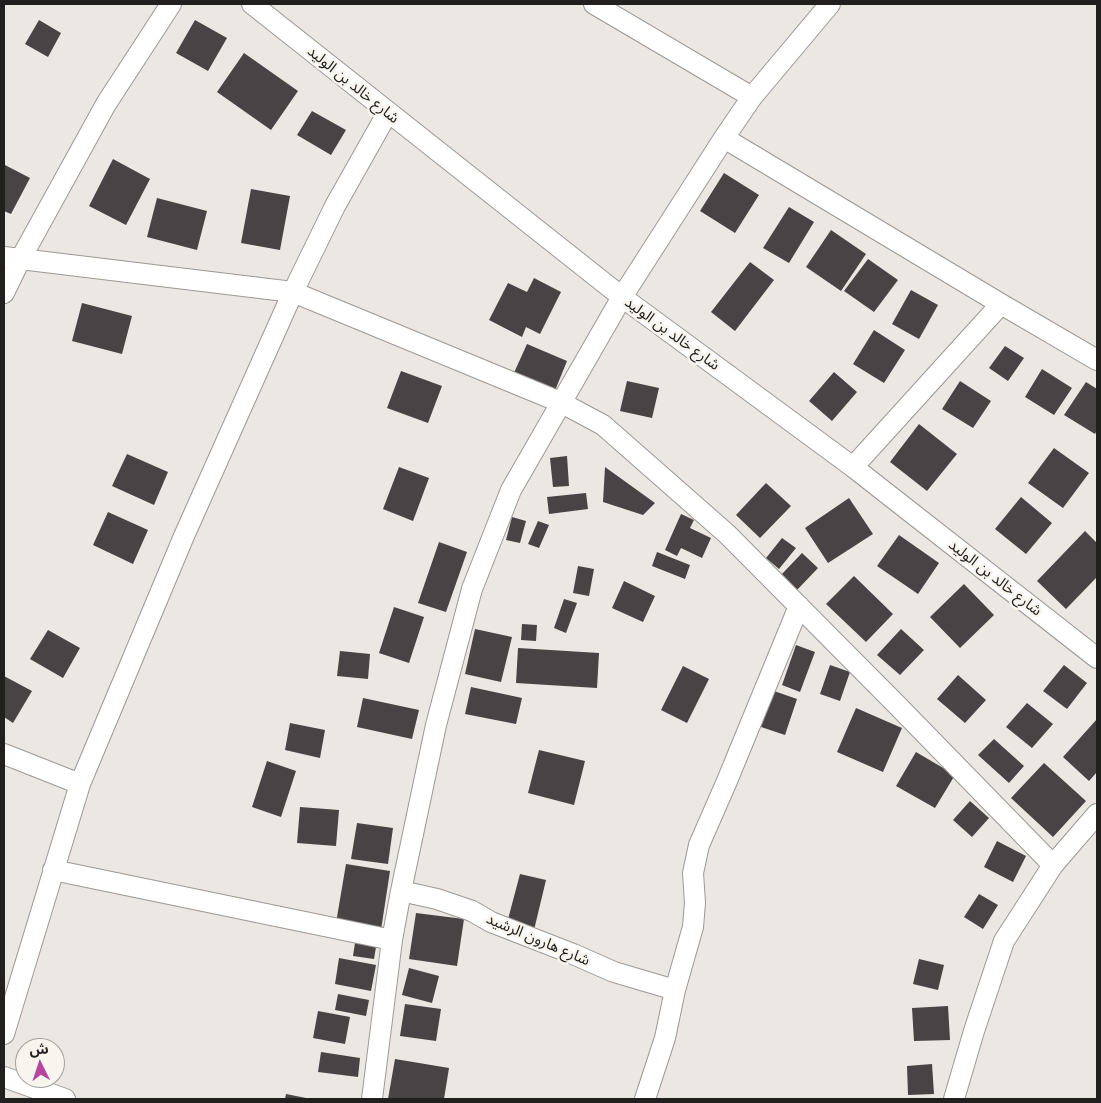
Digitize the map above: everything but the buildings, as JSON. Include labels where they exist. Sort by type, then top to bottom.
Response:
[{"type":"street","points":[[4,293],[12,258],[106,104],[171,4]]},
{"type":"street","name":"شارع خالد بن الوليد","points":[[252,4],[622,297],[853,467],[1097,658]]},
{"type":"street","points":[[594,4],[752,97]]},
{"type":"street","points":[[372,1099],[400,891],[436,725],[472,589],[511,490],[622,297],[724,138],[752,97],[828,5]]},
{"type":"street","points":[[4,1034],[80,784],[184,536],[293,292],[336,206],[388,112]]},
{"type":"street","points":[[724,138],[1097,360]]},
{"type":"street","points":[[12,258],[293,292],[560,402],[603,425],[727,534],[1053,865]]},
{"type":"street","points":[[853,467],[1001,304]]},
{"type":"street","points":[[645,1099],[665,1038],[675,990],[693,927],[695,903],[693,873],[699,845],[798,606]]},
{"type":"street","points":[[4,754],[80,784]]},
{"type":"street","points":[[954,1099],[1004,941],[1053,865],[1097,814]]},
{"type":"street","points":[[53,870],[392,940]]},
{"type":"street","name":"شارع هارون الرشيد","points":[[400,891],[437,899],[472,911],[491,922],[614,972],[675,990]]},
{"type":"street","points":[[4,1077],[65,1099]]}]
